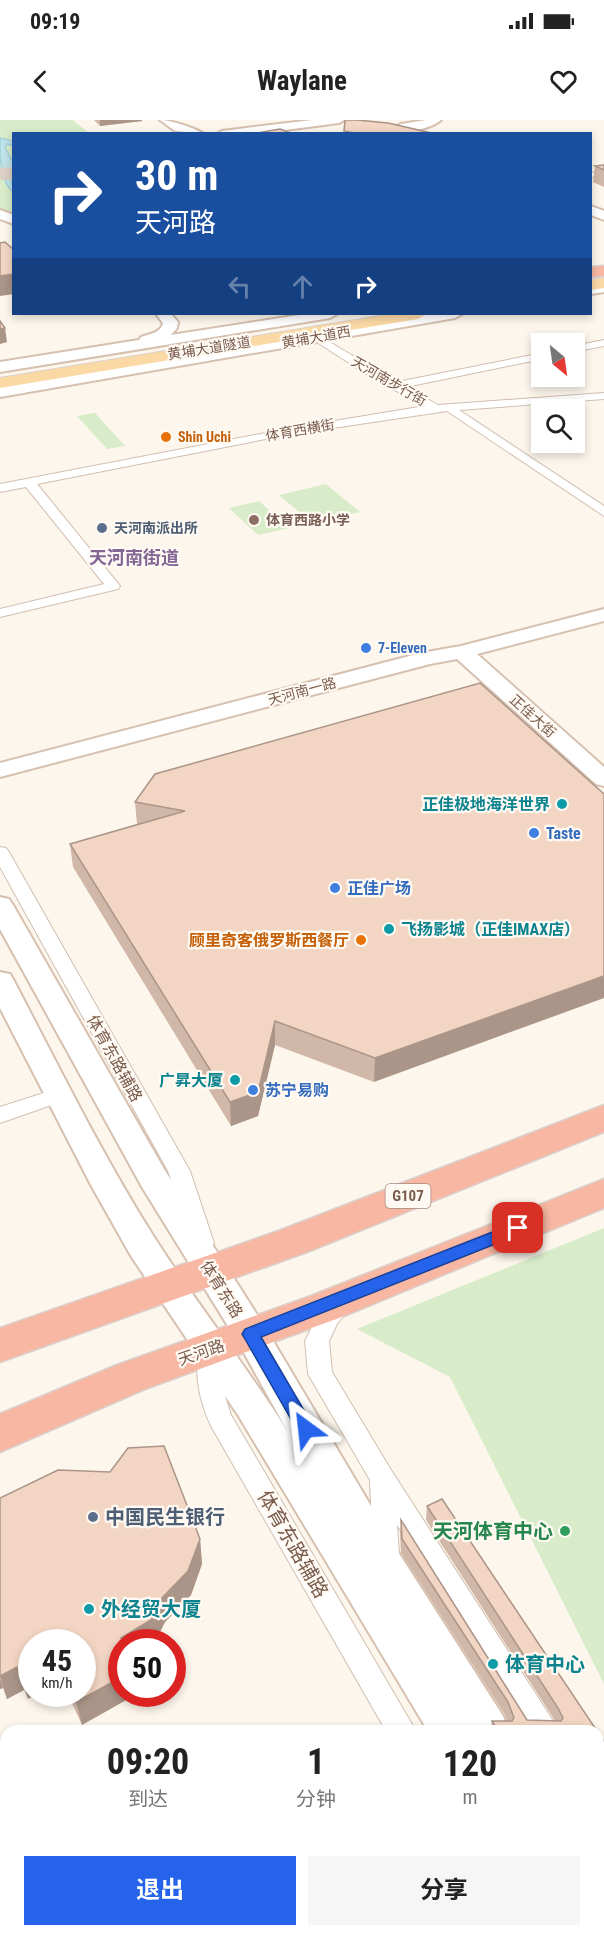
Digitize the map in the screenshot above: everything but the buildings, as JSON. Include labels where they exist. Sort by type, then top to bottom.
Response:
[{"type":"highway","name":"G107","points":[[0,1345],[169,1287],[313,1234],[604,1118]]},
{"type":"highway","name":"天河路","points":[[0,1432],[131,1377],[345,1299],[604,1193]]},
{"type":"main road","points":[[165,120],[179,129],[191,132]]},
{"type":"main road","points":[[315,130],[332,120]]},
{"type":"main road","points":[[268,132],[315,130],[347,125]]},
{"type":"main road","points":[[275,132],[347,125]]},
{"type":"main road","points":[[295,132],[347,125]]},
{"type":"main road","points":[[406,132],[394,128],[433,125]]},
{"type":"main road","points":[[101,350],[140,342],[167,332],[171,322],[164,315]]},
{"type":"main road","name":"黄埔大道西","points":[[0,367],[324,315]]},
{"type":"main road","name":"黄埔大道隧道","points":[[0,375],[342,315]]},
{"type":"main road","name":"黄埔大道隧道","points":[[0,383],[412,315]]},
{"type":"main road","name":"黄埔大道西","points":[[0,392],[449,315]]},
{"type":"main road","name":"天河南一路","points":[[0,770],[429,658],[462,652],[604,615]]},
{"type":"main road","points":[[0,780],[436,664],[462,652]]},
{"type":"main road","name":"正佳大街","points":[[462,652],[604,779]]},
{"type":"main road","name":"体育东路","points":[[0,905],[153,1179],[251,1334],[386,1568],[484,1725]]},
{"type":"main road","points":[[0,981],[102,1177],[169,1287],[280,1450],[448,1725]]},
{"type":"street","name":"天河南步行街","points":[[316,337],[432,406]]},
{"type":"street","points":[[585,347],[604,343]]},
{"type":"street","points":[[395,386],[531,358]]},
{"type":"street","name":"体育西横街","points":[[0,488],[286,432],[431,409],[604,396]]},
{"type":"street","points":[[452,410],[604,512]]},
{"type":"street","points":[[0,613],[113,585],[29,482]]},
{"type":"street","name":"体育东路辅路","points":[[0,852],[179,1171],[212,1271]]},
{"type":"street","points":[[0,1115],[59,1095]]},
{"type":"street","points":[[345,1299],[327,1318],[317,1341],[320,1374],[382,1478],[539,1725]]},
{"type":"street","name":"体育东路辅路","points":[[212,1348],[209,1383],[220,1418],[399,1725]]},
{"type":"street","points":[[382,1478],[386,1568]]},
{"type":"green space","points":[[0,120],[73,120],[88,132],[12,132],[12,223],[0,219]]},
{"type":"green space","points":[[95,413],[125,446],[107,449],[77,416]]},
{"type":"green space","points":[[326,484],[360,512],[312,523],[279,495]]},
{"type":"green space","points":[[259,501],[289,528],[258,535],[229,508]]},
{"type":"green space","name":"天河体育中心","points":[[604,1228],[604,1684],[450,1377],[357,1329]]},
{"type":"water","points":[[0,138],[12,141],[12,146],[7,144],[5,147],[12,161],[12,174],[9,176],[12,191],[5,182]]},
{"type":"tunnel","points":[[0,174],[12,173]]},
{"type":"place","name":"Shin Uchi","points":[[166,437]]},
{"type":"place","name":"体育西路小学","points":[[254,520]]},
{"type":"place","name":"天河南派出所","points":[[102,528]]},
{"type":"place","name":"7-Eleven","points":[[366,648]]},
{"type":"place","name":"正佳极地海洋世界","points":[[562,804]]},
{"type":"place","name":"Taste","points":[[534,833]]},
{"type":"place","name":"正佳广场","points":[[335,888]]},
{"type":"place","name":"飞扬影城（正佳IMAX店）","points":[[389,929]]},
{"type":"place","name":"顾里奇客俄罗斯西餐厅","points":[[361,940]]},
{"type":"place","name":"广昇大厦","points":[[235,1080]]},
{"type":"place","name":"苏宁易购","points":[[253,1090]]},
{"type":"place","name":"中国民生银行","points":[[93,1517]]},
{"type":"place","name":"天河体育中心","points":[[565,1531]]},
{"type":"place","name":"外经贸大厦","points":[[89,1609]]},
{"type":"place","name":"体育中心","points":[[493,1664]]},
{"type":"district","name":"天河南街道","points":[[134,558]]},
{"type":"route","points":[[306,1429],[251,1334],[345,1299],[518,1228]]}]
